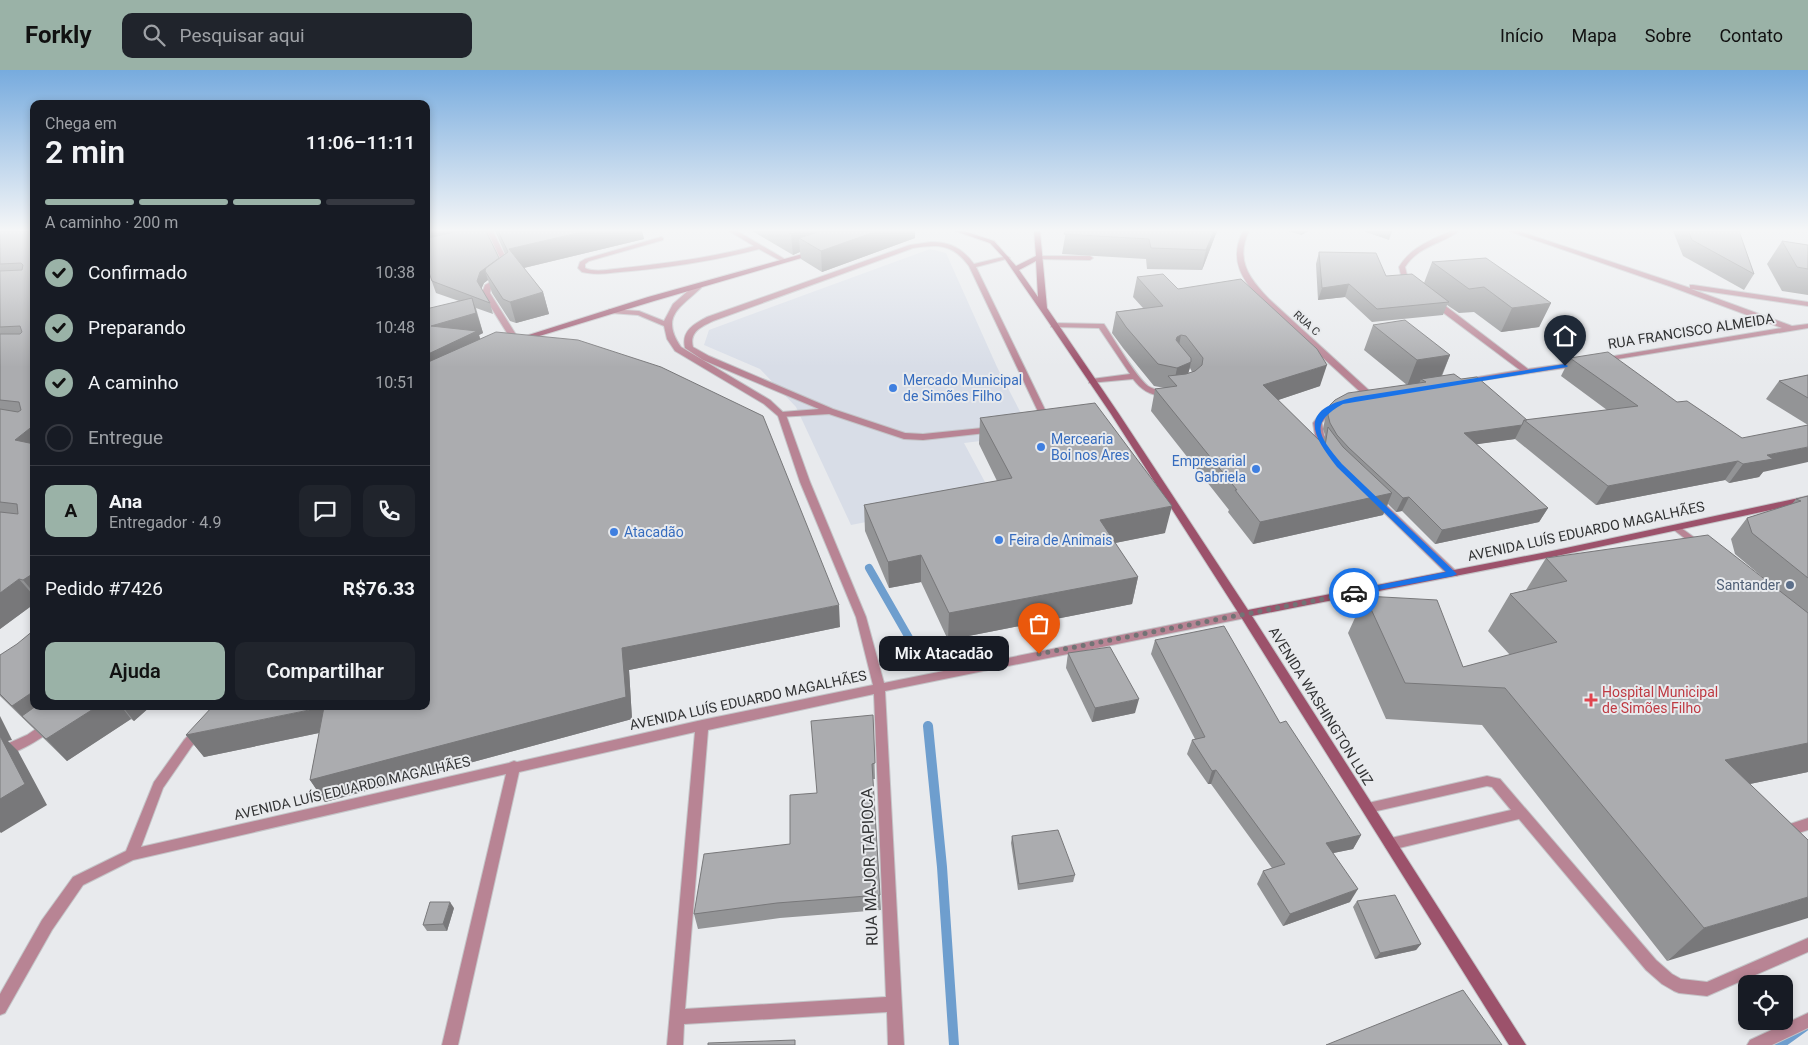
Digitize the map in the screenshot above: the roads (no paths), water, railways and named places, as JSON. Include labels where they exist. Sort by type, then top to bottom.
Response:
[{"type":"main road","points":[[507,345],[610,311],[732,276]]},
{"type":"main road","name":"AVENIDA WASHINGTON LUIZ","points":[[1019,276],[1092,381],[1110,415],[1245,614],[1518,1045]]},
{"type":"main road","name":"AVENIDA WASHINGTON LUIZ","points":[[1040,276],[1044,310]]},
{"type":"main road","name":"AVENIDA LUÍS EDUARDO MAGALHÃES","points":[[1245,614],[1453,574],[1808,499]]},
{"type":"street","points":[[503,276],[488,287],[486,293],[516,341]]},
{"type":"street","points":[[828,276],[710,319],[694,327],[688,334],[687,342],[689,348],[706,358],[830,411],[904,436],[931,437],[998,429]]},
{"type":"street","points":[[977,276],[1048,423]]},
{"type":"street","name":"RUA C","points":[[1246,276],[1251,285],[1266,301],[1370,396]]},
{"type":"street","points":[[1406,276],[1420,291]]},
{"type":"street","points":[[1649,276],[1792,329]]},
{"type":"street","points":[[1672,284],[1808,304]]},
{"type":"street","points":[[699,286],[677,301],[670,313],[668,325],[672,341],[678,349],[767,402],[782,415],[830,411]]},
{"type":"street","points":[[1428,297],[1527,372]]},
{"type":"street","points":[[610,311],[639,313],[668,325]]},
{"type":"street","points":[[1054,325],[1101,326],[1135,376],[1148,391],[1158,394],[1176,392]]},
{"type":"street","name":"RUA FRANCISCO ALMEIDA","points":[[1596,361],[1808,326]]},
{"type":"street","points":[[1458,382],[1586,362]]},
{"type":"street","points":[[1092,381],[1135,376]]},
{"type":"street","points":[[1360,398],[1379,394]]},
{"type":"street","points":[[1334,459],[1317,432],[1318,419],[1327,410],[1341,402],[1350,400]]},
{"type":"street","name":"RUA MAJOR TAPIOCA","points":[[782,415],[805,482],[861,617],[880,687],[896,1045]]},
{"type":"street","points":[[1368,493],[1453,574]]},
{"type":"street","points":[[1677,528],[1708,552]]},
{"type":"street","name":"AVENIDA LUÍS EDUARDO MAGALHÃES","points":[[0,1008],[47,925],[78,881],[131,855],[514,766],[702,725],[880,687],[1245,614]]},
{"type":"street","points":[[0,752],[31,738],[61,717]]},
{"type":"street","points":[[131,855],[158,786],[188,743],[207,724]]},
{"type":"street","points":[[675,1045],[702,725]]},
{"type":"street","points":[[450,1045],[514,766]]},
{"type":"street","points":[[1368,808],[1487,781],[1499,787],[1651,965],[1667,979],[1679,986],[1707,989],[1808,945]]},
{"type":"street","points":[[1391,844],[1521,813]]},
{"type":"street","points":[[1783,845],[1776,839],[1777,834],[1808,824]]},
{"type":"street","points":[[678,1017],[893,1004]]},
{"type":"street","points":[[1756,1045],[1808,1020]]},
{"type":"waterway","points":[[869,568],[920,657]]},
{"type":"waterway","points":[[928,726],[942,867],[954,1045]]},
{"type":"waterway","points":[[1779,1045],[1808,1024]]},
{"type":"place","name":"Mercado Municipal de Simões Filho","points":[[893,388]]},
{"type":"place","name":"Mercearia Boi nos Ares","points":[[1041,447]]},
{"type":"place","name":"Empresarial Gabriela","points":[[1256,469]]},
{"type":"place","name":"Atacadão","points":[[614,532]]},
{"type":"place","name":"Feira de Animais","points":[[999,540]]},
{"type":"place","name":"Santander","points":[[1790,585]]},
{"type":"place","name":"Mix Atacadão","points":[[1039,654]]},
{"type":"place","name":"Hospital Municipal de Simões Filho","points":[[1591,700]]}]
